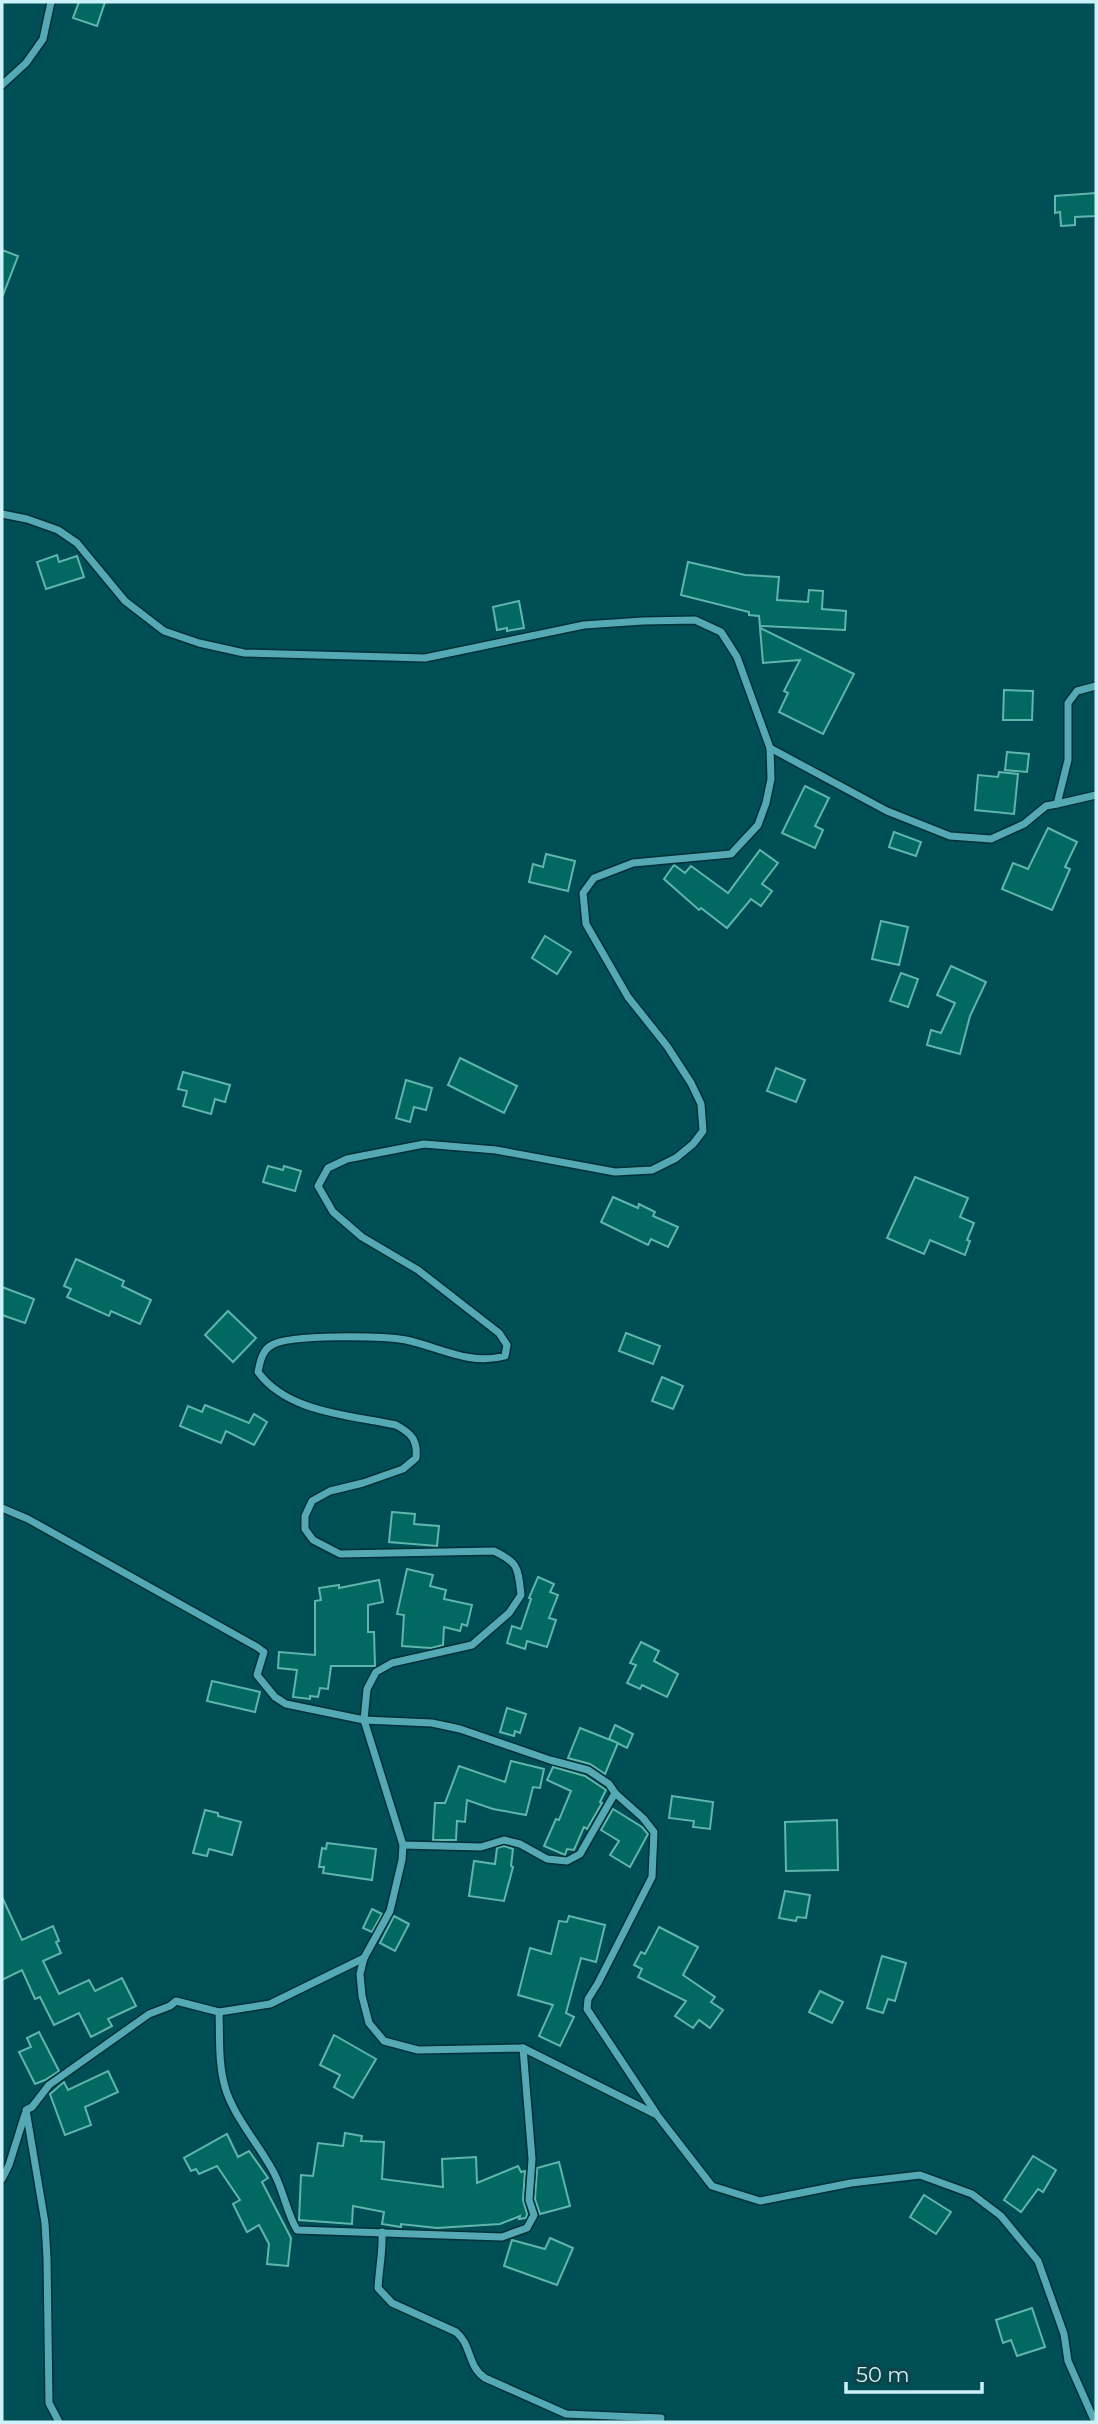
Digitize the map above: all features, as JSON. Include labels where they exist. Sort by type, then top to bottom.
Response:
[{"type":"street","points":[[2,85],[26,63],[43,39],[51,2]]},
{"type":"street","points":[[2,514],[58,530],[77,542],[125,601],[164,631],[199,643],[244,653],[425,658],[584,625],[695,620],[722,632],[737,657],[770,748],[771,779],[758,825],[731,854],[633,863],[594,877],[583,893],[586,924],[628,997],[667,1046],[691,1083],[701,1104],[703,1131],[693,1144],[676,1158],[652,1170],[615,1172],[496,1150],[424,1144],[347,1159],[328,1168],[318,1186],[333,1212],[362,1237],[418,1270],[499,1333],[507,1345],[505,1356],[495,1359],[468,1358],[404,1340],[301,1337],[270,1346],[262,1356],[258,1372],[268,1386],[312,1408],[396,1425],[408,1432],[417,1448],[416,1458],[403,1469],[330,1491],[312,1501],[305,1516],[305,1529],[313,1540],[340,1554],[494,1551],[508,1558],[518,1569],[521,1595],[509,1613],[472,1645],[393,1663],[376,1672],[367,1689],[364,1720],[404,1845],[390,1910],[364,1958],[359,1974],[369,2023],[384,2041],[418,2050],[523,2048],[657,2115]]},
{"type":"street","points":[[1057,804],[1068,760],[1068,703],[1077,691],[1096,685]]},
{"type":"street","points":[[770,748],[887,811],[950,836],[991,839],[1024,824],[1046,806],[1096,795]]},
{"type":"street","points":[[2,1508],[28,1519],[257,1647],[264,1652],[257,1675],[275,1697],[286,1704],[364,1720],[432,1723],[460,1728],[550,1760],[588,1770],[609,1784],[654,1832],[652,1877],[592,1990],[587,2009],[657,2115],[712,2186],[760,2201],[851,2183],[920,2175],[972,2194],[1001,2216],[1038,2261],[1064,2334],[1068,2361],[1095,2422]]},
{"type":"street","points":[[404,1845],[481,1847],[504,1840],[520,1844],[547,1859],[567,1861],[580,1854],[615,1793]]},
{"type":"street","points":[[2,2179],[26,2110],[49,2085],[149,2014],[176,2001],[219,2012],[270,2004],[364,1958]]},
{"type":"street","points":[[219,2012],[221,2073],[225,2089],[232,2105],[263,2151],[297,2230],[502,2237],[527,2228],[534,2215],[529,2200],[532,2159],[523,2048]]},
{"type":"street","points":[[26,2110],[45,2223],[49,2403],[59,2422]]},
{"type":"street","points":[[382,2232],[383,2251],[378,2288],[392,2304],[456,2332],[464,2339],[471,2364],[477,2373],[550,2409],[566,2414],[661,2418]]},
{"type":"building","points":[[79,2],[105,2],[97,26],[73,18]]},
{"type":"building","points":[[1096,193],[1096,216],[1075,217],[1075,225],[1061,226],[1060,212],[1055,213],[1055,196]]},
{"type":"building","points":[[2,250],[18,256],[3,295],[2,295]]},
{"type":"building","points":[[57,555],[59,562],[77,556],[84,577],[46,589],[37,562]]},
{"type":"building","points":[[688,562],[745,575],[779,577],[777,600],[808,602],[809,590],[823,591],[822,609],[846,611],[845,630],[760,626],[759,616],[749,615],[749,612],[681,595]]},
{"type":"building","points":[[519,601],[524,628],[497,630],[493,607]]},
{"type":"building","points":[[760,628],[854,674],[823,734],[779,712],[788,693],[784,691],[800,660],[763,663]]},
{"type":"building","points":[[1004,690],[1033,691],[1032,720],[1003,720]]},
{"type":"building","points":[[1007,752],[1029,754],[1027,772],[1005,770]]},
{"type":"building","points":[[999,772],[1018,774],[1014,814],[975,810],[978,775],[998,777]]},
{"type":"building","points":[[805,786],[829,798],[815,826],[823,830],[815,848],[782,833]]},
{"type":"building","points":[[1048,828],[1077,842],[1065,867],[1070,869],[1052,910],[1002,889],[1013,863],[1028,869]]},
{"type":"building","points":[[894,832],[921,842],[916,856],[889,847]]},
{"type":"building","points":[[760,850],[778,863],[762,884],[772,891],[761,906],[751,899],[727,928],[701,908],[699,910],[664,879],[674,865],[685,873],[691,866],[728,893]]},
{"type":"building","points":[[546,854],[575,861],[568,891],[529,882],[533,864],[543,867]]},
{"type":"building","points":[[881,921],[908,927],[899,965],[872,959]]},
{"type":"building","points":[[545,936],[571,952],[557,974],[532,958]]},
{"type":"building","points":[[951,966],[986,982],[970,1016],[960,1054],[927,1045],[931,1030],[941,1033],[955,1003],[937,995]]},
{"type":"building","points":[[901,973],[918,979],[908,1007],[890,1001]]},
{"type":"building","points":[[460,1058],[517,1086],[504,1113],[448,1085]]},
{"type":"building","points":[[776,1068],[805,1080],[796,1102],[767,1091]]},
{"type":"building","points":[[183,1072],[230,1085],[225,1102],[215,1099],[211,1114],[183,1106],[187,1091],[178,1089]]},
{"type":"building","points":[[406,1080],[432,1088],[426,1110],[414,1107],[410,1122],[396,1118]]},
{"type":"building","points":[[268,1166],[283,1170],[284,1166],[301,1171],[295,1191],[263,1182]]},
{"type":"building","points":[[915,1177],[968,1198],[960,1217],[974,1223],[967,1240],[970,1241],[965,1255],[930,1240],[924,1254],[887,1238]]},
{"type":"building","points":[[613,1197],[638,1208],[639,1204],[655,1212],[653,1216],[678,1227],[668,1247],[651,1239],[648,1245],[601,1222]]},
{"type":"building","points":[[76,1259],[124,1281],[122,1286],[151,1300],[140,1324],[111,1311],[109,1316],[67,1297],[71,1289],[64,1286]]},
{"type":"building","points":[[2,1287],[34,1299],[25,1323],[2,1315]]},
{"type":"building","points":[[228,1311],[256,1338],[233,1362],[205,1335]]},
{"type":"building","points":[[626,1333],[660,1346],[653,1364],[619,1351]]},
{"type":"building","points":[[662,1377],[683,1386],[673,1409],[652,1401]]},
{"type":"building","points":[[205,1405],[249,1423],[254,1414],[267,1422],[254,1445],[226,1431],[221,1443],[180,1426],[188,1406],[202,1412]]},
{"type":"building","points":[[392,1512],[415,1514],[414,1524],[439,1526],[437,1546],[389,1542]]},
{"type":"building","points":[[407,1569],[433,1575],[430,1586],[446,1590],[444,1599],[472,1605],[467,1626],[462,1624],[460,1631],[444,1627],[443,1645],[431,1648],[402,1646],[404,1615],[397,1614]]},
{"type":"building","points":[[538,1577],[554,1584],[550,1592],[558,1595],[549,1618],[556,1620],[547,1647],[527,1641],[525,1649],[507,1643],[512,1626],[521,1629]]},
{"type":"building","points":[[379,1580],[383,1602],[368,1605],[368,1632],[374,1632],[375,1666],[331,1666],[328,1689],[320,1688],[318,1697],[310,1696],[310,1699],[293,1697],[297,1670],[278,1668],[279,1652],[315,1655],[315,1601],[321,1600],[319,1588],[339,1585],[339,1588]]},
{"type":"building","points":[[641,1642],[659,1651],[654,1661],[678,1674],[667,1697],[642,1685],[640,1689],[627,1683],[636,1665],[630,1663]]},
{"type":"building","points":[[212,1681],[260,1692],[255,1712],[207,1701]]},
{"type":"building","points":[[507,1708],[526,1714],[520,1733],[515,1731],[514,1736],[500,1732]]},
{"type":"building","points":[[615,1725],[633,1734],[627,1748],[609,1739]]},
{"type":"building","points":[[580,1728],[618,1743],[605,1774],[590,1764],[568,1758]]},
{"type":"building","points":[[511,1761],[544,1769],[540,1788],[533,1787],[526,1815],[493,1809],[467,1800],[465,1822],[457,1821],[456,1840],[433,1840],[435,1803],[445,1803],[459,1766],[505,1782]]},
{"type":"building","points":[[553,1767],[585,1776],[606,1790],[600,1802],[602,1803],[587,1829],[584,1827],[574,1850],[567,1849],[565,1855],[544,1846],[571,1791],[547,1780]]},
{"type":"building","points":[[672,1796],[713,1802],[710,1829],[693,1827],[694,1821],[669,1818]]},
{"type":"building","points":[[613,1809],[642,1827],[648,1834],[630,1867],[610,1855],[619,1841],[601,1830]]},
{"type":"building","points":[[205,1810],[241,1822],[232,1855],[209,1849],[207,1856],[193,1853]]},
{"type":"building","points":[[837,1820],[838,1870],[786,1871],[785,1822]]},
{"type":"building","points":[[327,1843],[376,1849],[372,1880],[323,1873],[324,1867],[319,1867],[322,1848],[326,1849]]},
{"type":"building","points":[[504,1846],[513,1849],[513,1867],[504,1901],[469,1896],[474,1861],[495,1864],[497,1848]]},
{"type":"building","points":[[785,1891],[810,1895],[806,1918],[797,1917],[796,1921],[779,1918]]},
{"type":"building","points":[[2,1897],[22,1940],[53,1926],[61,1953],[43,1961],[59,1994],[89,1980],[95,1991],[122,1978],[136,2006],[108,2019],[112,2026],[91,2037],[79,2013],[54,2025],[40,1997],[35,1999],[22,1970],[2,1980]]},
{"type":"building","points":[[372,1909],[382,1914],[372,1932],[363,1928]]},
{"type":"building","points":[[394,1916],[409,1924],[395,1951],[380,1943]]},
{"type":"building","points":[[569,1916],[605,1925],[596,1962],[581,1958],[566,2013],[574,2017],[560,2046],[539,2036],[553,2005],[518,1995],[530,1948],[551,1954],[559,1921],[567,1922]]},
{"type":"building","points":[[659,1927],[698,1947],[683,1975],[715,1997],[711,2002],[723,2010],[710,2028],[699,2020],[693,2028],[675,2016],[686,2001],[638,1977],[642,1969],[634,1965],[641,1952],[645,1954]]},
{"type":"building","points":[[882,1956],[906,1963],[895,2001],[888,1999],[883,2013],[867,2008]]},
{"type":"building","points":[[820,1991],[843,2002],[832,2023],[809,2012]]},
{"type":"building","points":[[39,2032],[59,2071],[35,2084],[19,2052],[31,2047],[27,2038]]},
{"type":"building","points":[[334,2035],[376,2059],[353,2098],[334,2087],[340,2075],[320,2065]]},
{"type":"building","points":[[108,2071],[118,2092],[85,2107],[91,2125],[65,2135],[50,2094],[64,2082],[68,2090]]},
{"type":"building","points":[[345,2133],[362,2136],[361,2141],[384,2142],[382,2179],[443,2187],[442,2159],[476,2157],[477,2183],[518,2166],[521,2172],[525,2171],[523,2200],[526,2218],[519,2219],[520,2216],[500,2224],[437,2228],[401,2224],[401,2227],[382,2224],[384,2212],[353,2206],[352,2224],[299,2220],[301,2175],[313,2176],[318,2143],[343,2146]]},
{"type":"building","points":[[227,2134],[238,2157],[249,2151],[268,2178],[262,2182],[291,2238],[288,2266],[267,2264],[269,2244],[259,2225],[247,2232],[233,2204],[240,2200],[217,2166],[199,2174],[196,2169],[191,2171],[184,2158]]},
{"type":"building","points":[[1033,2156],[1056,2170],[1043,2192],[1038,2189],[1021,2212],[1004,2200]]},
{"type":"building","points":[[559,2162],[570,2206],[540,2214],[535,2199],[537,2168]]},
{"type":"building","points":[[924,2195],[951,2212],[936,2234],[910,2217]]},
{"type":"building","points":[[550,2238],[573,2248],[557,2285],[504,2266],[512,2240],[545,2249]]},
{"type":"building","points":[[1032,2308],[1045,2347],[1017,2356],[1011,2340],[1003,2343],[996,2320]]}]
